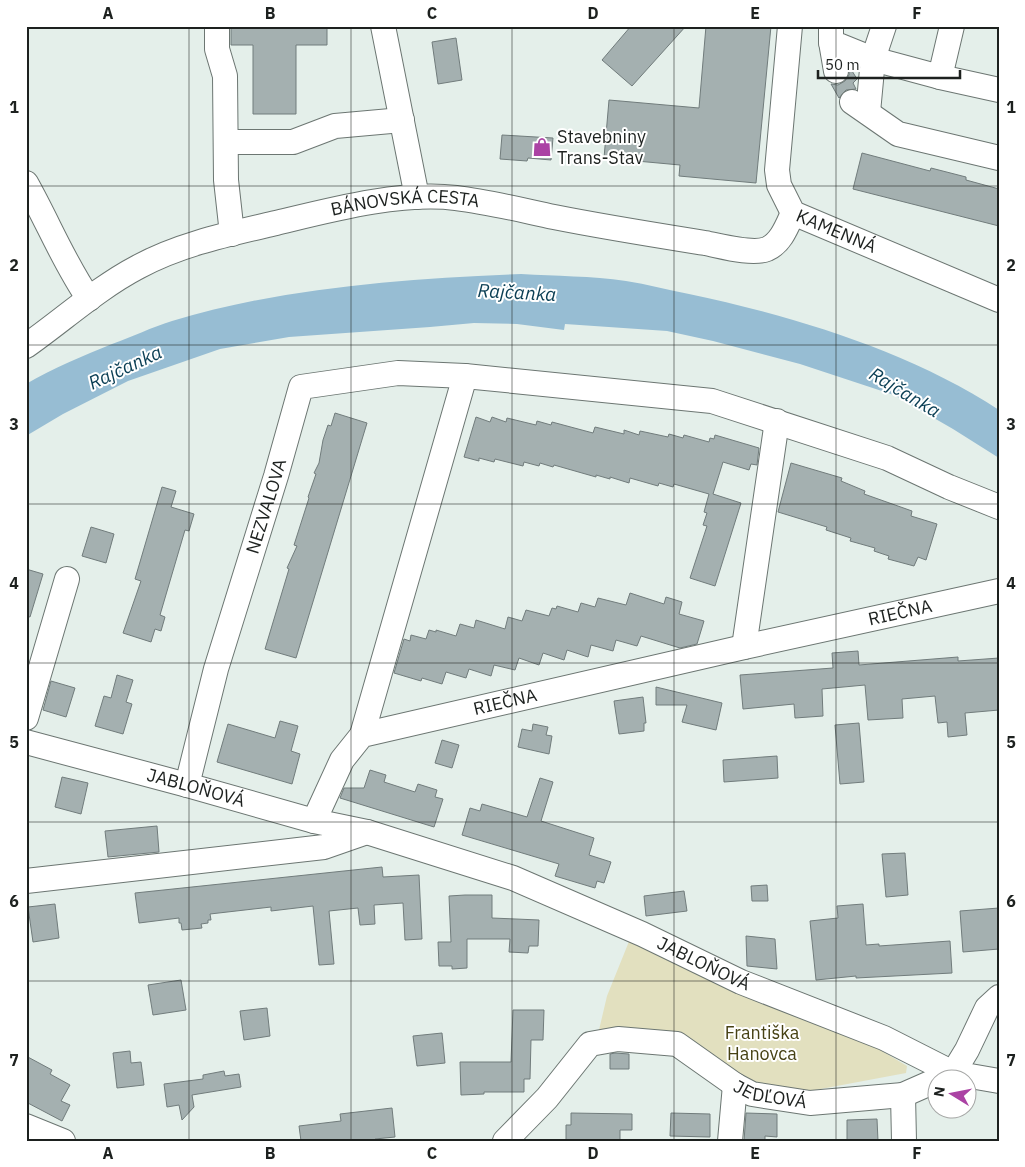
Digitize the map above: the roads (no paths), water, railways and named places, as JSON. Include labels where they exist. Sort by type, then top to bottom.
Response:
[{"type":"street","points":[[217,26],[217,49],[225,76],[226,180],[232,234]]},
{"type":"street","points":[[383,26],[417,197]]},
{"type":"street","name":"KAMENNÁ","points":[[790,26],[777,170],[779,185],[794,213],[999,300]]},
{"type":"street","points":[[884,26],[872,59],[860,107],[898,134],[999,158]]},
{"type":"street","points":[[940,77],[952,26]]},
{"type":"street","points":[[831,34],[872,59],[999,90]]},
{"type":"street","points":[[831,34],[836,71]]},
{"type":"street","points":[[226,142],[293,142],[335,126],[402,120]]},
{"type":"street","points":[[26,183],[40,207],[73,275],[89,299]]},
{"type":"street","name":"BÁNOVSKÁ CESTA","points":[[26,346],[118,279],[155,258],[174,250],[308,215],[388,200],[417,197],[454,198],[491,203],[644,234],[750,250],[766,249],[780,239],[794,213]]},
{"type":"street","name":"NEZVALOVA","points":[[186,784],[216,669],[276,476],[301,387],[398,373],[465,376]]},
{"type":"street","points":[[314,821],[342,760],[362,735],[465,376],[712,401],[888,458],[999,508]]},
{"type":"street","points":[[744,647],[777,422]]},
{"type":"street","points":[[26,718],[67,579]]},
{"type":"street","name":"RIEČNA","points":[[362,735],[744,647],[999,591]]},
{"type":"street","name":"JABLOŇOVÁ","points":[[26,742],[186,784],[314,821],[367,832],[513,878],[642,934],[741,982],[884,1038],[949,1070]]},
{"type":"street","points":[[26,881],[324,847],[367,832]]},
{"type":"street","points":[[954,1070],[967,1050],[987,1008],[999,997]]},
{"type":"street","name":"JEDĽOVÁ","points":[[505,1141],[547,1098],[590,1044],[618,1039],[677,1044],[734,1086],[752,1094],[810,1103],[903,1095],[928,1084]]},
{"type":"street","points":[[978,1077],[999,1081]]},
{"type":"street","points":[[730,1141],[734,1086]]},
{"type":"street","points":[[903,1095],[904,1141]]},
{"type":"street","points":[[26,1126],[63,1141]]},
{"type":"water","name":"Rajčanka","points":[[521,274],[600,278],[650,285],[769,313],[849,338],[889,353],[964,389],[999,410],[999,458],[894,395],[800,364],[667,331],[565,324],[564,330],[517,324],[474,323],[289,337],[220,349],[128,381],[63,414],[26,436],[26,384],[79,358],[164,323],[215,309],[301,293],[389,282]]},
{"type":"place","name":"Stavebniny Trans-Stav","points":[[542,147]]},
{"type":"park label","name":"Františka Hanovca","points":[[762,1043]]}]
